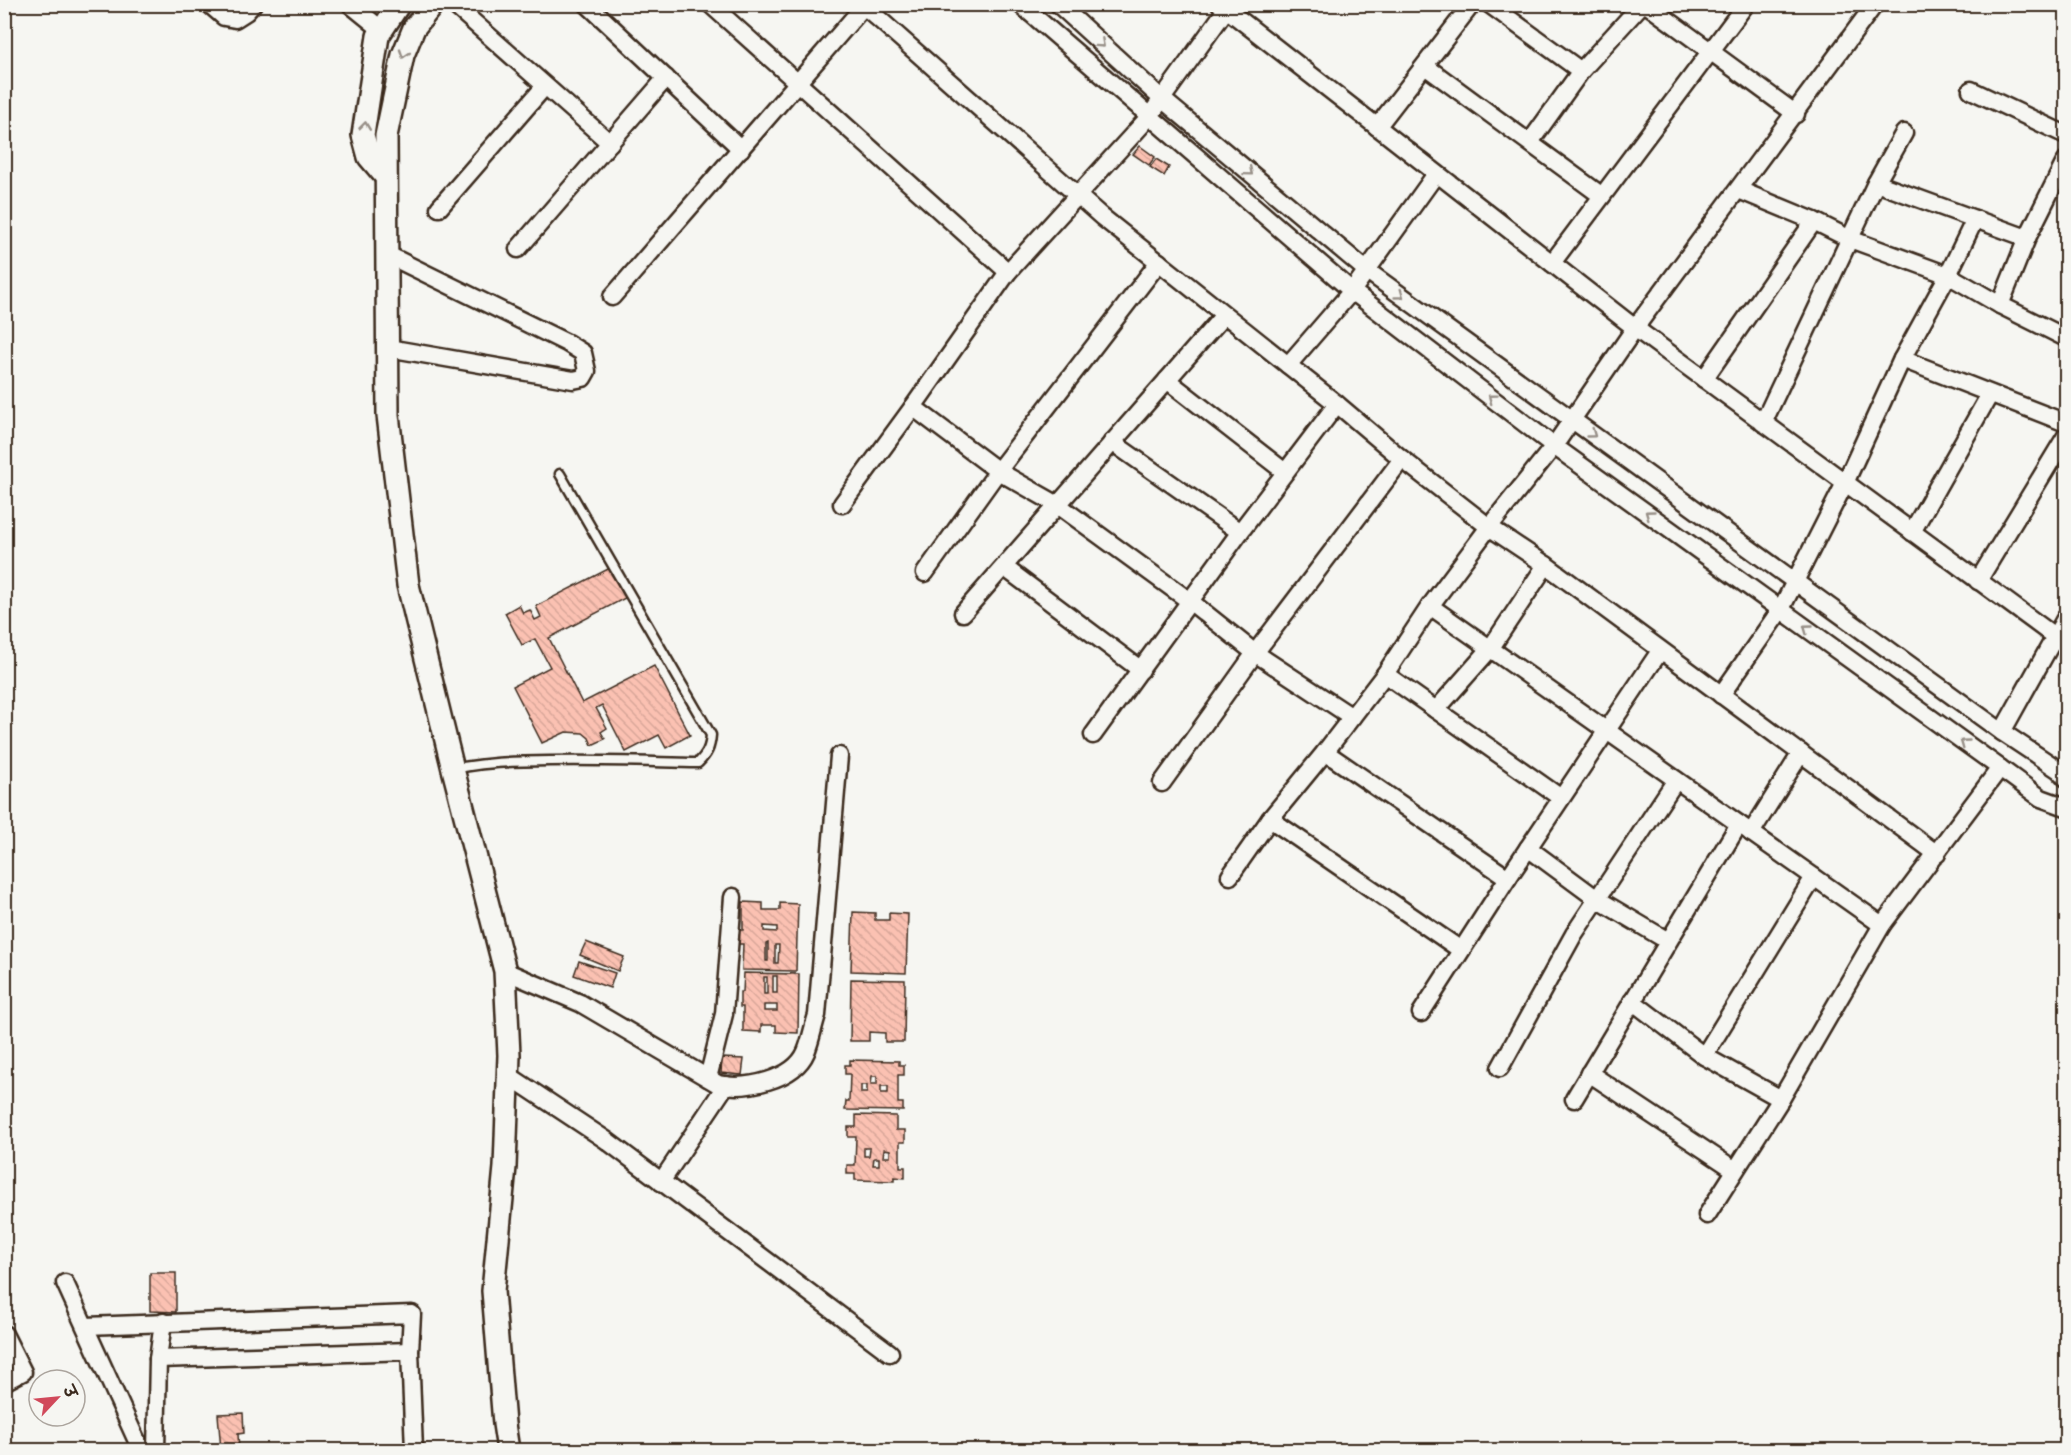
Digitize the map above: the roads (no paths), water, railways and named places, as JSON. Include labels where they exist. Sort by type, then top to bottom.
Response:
[{"type":"street","points":[[209,4],[224,17],[235,20],[253,4]]},
{"type":"street","points":[[350,4],[382,30]]},
{"type":"street","points":[[386,177],[369,157],[363,135],[378,36],[399,4]]},
{"type":"street","points":[[433,4],[414,28],[403,55],[386,136],[388,415],[408,585],[506,970],[508,1075],[505,1167],[493,1291],[508,1450]]},
{"type":"street","points":[[453,4],[610,143]]},
{"type":"street","points":[[587,4],[741,149]]},
{"type":"street","points":[[710,4],[1008,272]]},
{"type":"street","points":[[1020,4],[1352,291],[1554,446],[2041,798],[2067,807]]},
{"type":"street","points":[[1058,4],[1162,99],[1366,270],[2067,778]]},
{"type":"street","points":[[1377,127],[1472,4]]},
{"type":"street","points":[[1489,4],[1581,71]]},
{"type":"street","points":[[1530,142],[1581,71],[1644,4],[1796,114]]},
{"type":"street","points":[[1552,263],[1746,4]]},
{"type":"street","points":[[1230,876],[1270,819],[1385,674],[1430,606],[1489,527],[1554,446],[1635,328],[1796,114],[1875,4]]},
{"type":"street","points":[[612,297],[798,84],[863,5],[1077,195],[1402,459],[1489,527],[1546,565],[1937,854]]},
{"type":"street","points":[[842,504],[1008,272],[1149,117],[1225,6],[1635,328],[2054,636]]},
{"type":"street","points":[[1425,66],[1602,196]]},
{"type":"street","points":[[518,249],[666,78]]},
{"type":"street","points":[[439,207],[545,86]]},
{"type":"street","points":[[1971,90],[2067,135]]},
{"type":"street","points":[[1763,423],[1876,183],[1904,133]]},
{"type":"street","points":[[2000,305],[2027,238],[2067,160]]},
{"type":"street","points":[[1288,365],[1352,291],[1436,174]]},
{"type":"street","points":[[1876,183],[2027,238]]},
{"type":"street","points":[[1739,190],[1814,221],[1850,239],[1948,275],[2000,305],[2067,338]]},
{"type":"street","points":[[1721,695],[1781,609],[1845,483],[1902,359],[1948,275],[1975,219]]},
{"type":"street","points":[[1704,379],[1814,221]]},
{"type":"street","points":[[386,254],[567,343],[583,353],[587,371],[583,378],[573,380],[388,348]]},
{"type":"street","points":[[925,573],[998,471],[1159,262]]},
{"type":"street","points":[[963,613],[1224,315]]},
{"type":"street","points":[[1902,359],[2067,423]]},
{"type":"street","points":[[1167,380],[1285,472]]},
{"type":"street","points":[[1912,532],[1990,394]]},
{"type":"street","points":[[1093,735],[1240,532],[1337,404]]},
{"type":"street","points":[[913,407],[998,471],[1058,505],[1191,602],[1255,653],[1352,717]]},
{"type":"street","points":[[1978,581],[2067,436]]},
{"type":"street","points":[[1112,442],[1240,532]]},
{"type":"street","points":[[1162,783],[1255,653],[1402,459]]},
{"type":"street","points":[[1436,710],[1490,649],[1546,565]]},
{"type":"street","points":[[1004,567],[1141,670]]},
{"type":"street","points":[[1430,606],[1882,925]]},
{"type":"street","points":[[2002,732],[2054,636],[2067,617]]},
{"type":"street","points":[[1421,1013],[1660,651]]},
{"type":"street","points":[[1385,674],[1561,798]]},
{"type":"street","points":[[1325,752],[1508,878]]},
{"type":"street","points":[[1574,1099],[1668,941],[1745,829],[1801,753]]},
{"type":"street","points":[[506,970],[580,1003],[708,1078],[726,1085],[759,1084],[796,1066],[806,1053],[817,1015],[839,756]]},
{"type":"street","points":[[1707,1215],[1781,1099],[1882,925],[2000,768]]},
{"type":"street","points":[[1500,1068],[1574,934],[1676,780]]},
{"type":"street","points":[[1270,819],[1461,950]]},
{"type":"street","points":[[1528,848],[1598,899],[1668,941]]},
{"type":"street","points":[[1704,1056],[1814,877]]},
{"type":"street","points":[[708,1078],[724,1014],[733,897]]},
{"type":"street","points":[[1632,1001],[1704,1056],[1781,1099]]},
{"type":"street","points":[[1589,1073],[1735,1170]]},
{"type":"street","points":[[508,1075],[606,1140],[890,1353]]},
{"type":"street","points":[[661,1182],[726,1085]]},
{"type":"street","points":[[65,1283],[141,1450]]},
{"type":"street","points":[[86,1326],[412,1314],[410,1351],[414,1450]]},
{"type":"street","points":[[156,1450],[158,1359],[163,1322]]},
{"type":"street","points":[[4,1334],[23,1372],[4,1382]]},
{"type":"street","points":[[158,1359],[410,1351]]},
{"type":"lane","points":[[453,769],[476,764],[532,761],[698,763],[711,746],[711,735],[560,474]]}]
